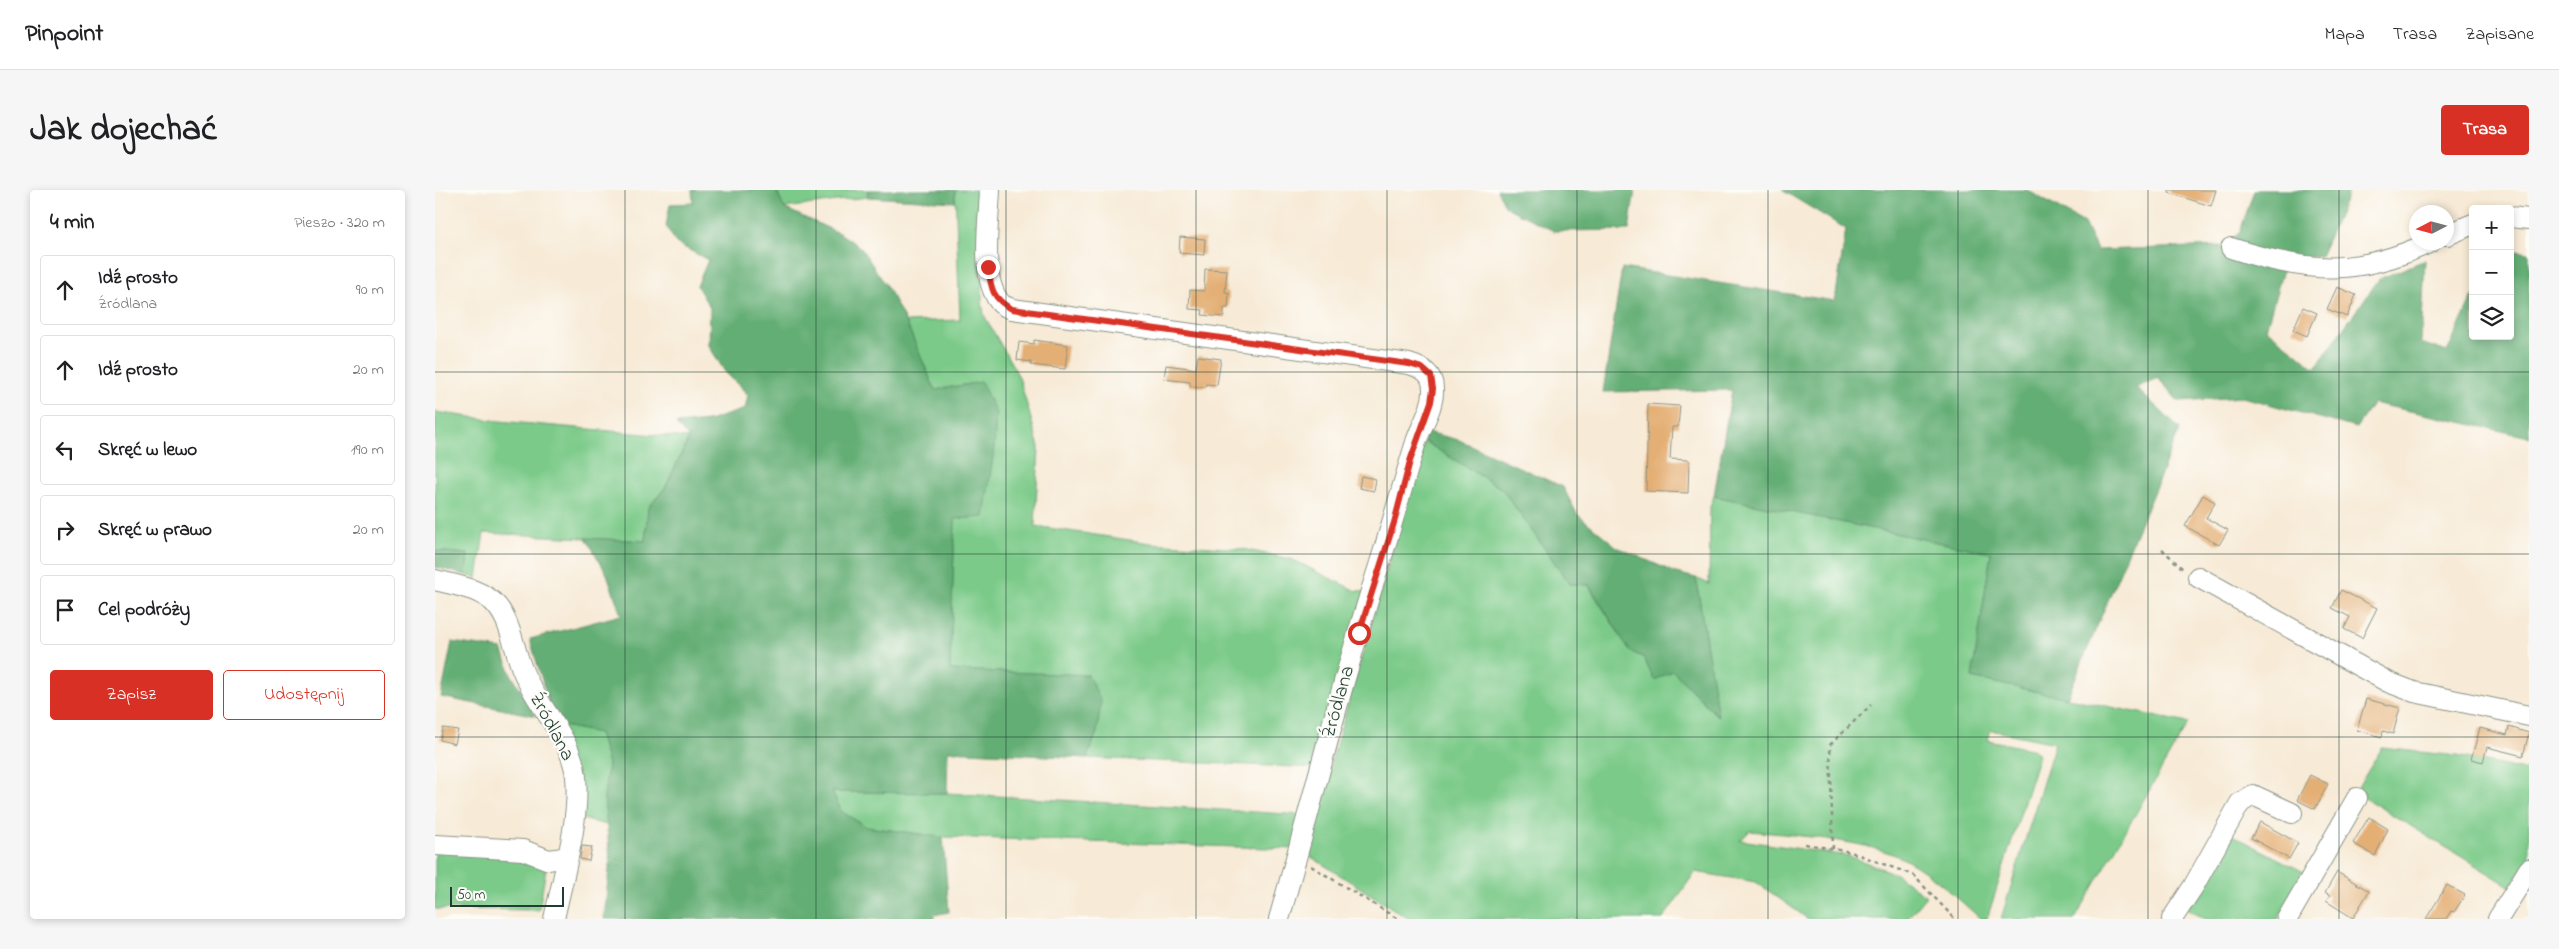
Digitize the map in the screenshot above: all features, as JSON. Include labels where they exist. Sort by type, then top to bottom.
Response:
[{"type":"street","name":"Źródlana","points":[[990,190],[988,267],[991,288],[1000,303],[1012,309],[1409,364],[1422,368],[1431,376],[1433,389],[1339,696],[1279,919]]},
{"type":"street","points":[[2514,218],[2529,219]]},
{"type":"street","points":[[2454,233],[2469,226]]},
{"type":"street","points":[[2231,248],[2265,260],[2321,269],[2343,269],[2383,261],[2411,250]]},
{"type":"street","points":[[2197,577],[2388,682],[2414,692],[2529,716]]},
{"type":"street","name":"Źródlana","points":[[435,580],[475,591],[497,606],[504,618],[529,686],[563,741],[576,775],[577,794],[567,857],[554,919]]},
{"type":"street","points":[[2172,919],[2193,887],[2240,803],[2253,794],[2292,813]]},
{"type":"street","points":[[2287,919],[2357,798]]},
{"type":"street","points":[[435,845],[523,850],[549,860],[567,857]]},
{"type":"street","points":[[2498,919],[2529,869]]},
{"type":"path","points":[[2162,549],[2184,570],[2197,577]]},
{"type":"path","points":[[1833,849],[1829,745],[1871,705]]},
{"type":"path","points":[[1805,844],[1851,852],[1913,875],[1955,919]]},
{"type":"path","points":[[1297,857],[1398,919]]},
{"type":"green space","points":[[692,190],[776,190],[784,208],[841,234],[861,248],[887,287],[906,322],[935,390],[981,382],[996,413],[994,450],[984,517],[955,519],[950,670],[1088,675],[1101,701],[1097,732],[1087,758],[948,751],[947,793],[832,792],[842,812],[867,827],[943,837],[949,912],[934,915],[934,919],[604,919],[610,859],[604,797],[608,764],[599,733],[563,726],[549,704],[530,639],[621,615],[607,574],[586,538],[645,541],[648,508],[665,488],[689,438],[676,424],[708,421],[745,409],[748,395],[725,372],[709,346],[710,308],[697,286],[708,260],[676,243],[666,226],[670,204],[693,203]]},
{"type":"green space","points":[[776,190],[868,190],[867,197],[784,208]]},
{"type":"green space","points":[[868,190],[955,190],[955,202],[867,197]]},
{"type":"green space","points":[[955,190],[985,190],[982,301],[984,315],[1019,377],[1039,447],[1035,526],[1150,543],[1242,549],[1291,559],[1354,590],[1365,592],[1317,768],[1087,758],[1097,732],[1088,675],[950,670],[955,519],[981,382],[935,390],[906,322],[960,320]]},
{"type":"green space","points":[[1497,190],[1635,190],[1629,230],[1554,231],[1506,207]]},
{"type":"green space","points":[[1782,190],[2027,190],[2084,223],[2097,250],[2225,246],[2240,232],[2254,190],[2350,190],[2320,256],[2286,259],[2266,329],[2315,368],[2379,279],[2425,260],[2421,343],[2447,352],[2469,305],[2469,340],[2514,340],[2514,251],[2529,253],[2529,437],[2373,403],[2356,428],[2243,397],[2178,401],[2158,378],[2136,388],[2180,429],[2067,698],[1972,678],[1991,553],[1714,496],[1732,390],[1603,392],[1622,268],[1835,301],[1846,229]]},
{"type":"green space","points":[[435,412],[499,421],[689,438],[665,488],[648,508],[645,541],[484,533],[477,578],[466,575],[468,554],[435,551]]},
{"type":"green space","points":[[1427,432],[1459,440],[1563,487],[1577,514],[1617,547],[1676,573],[1696,578],[1718,716],[1673,671],[1654,680],[1644,658],[1630,651],[1589,585],[1570,584],[1502,489],[1424,441]]},
{"type":"green space","points":[[1424,441],[1502,489],[1570,584],[1588,585],[1630,651],[1644,658],[1654,680],[1673,671],[1717,716],[1696,578],[1709,584],[1710,507],[1714,496],[1991,553],[1972,678],[2188,723],[2075,919],[2001,919],[2055,743],[1991,730],[1988,740],[2035,750],[2039,755],[1987,919],[1981,919],[1926,873],[1906,860],[1890,853],[1851,843],[1750,831],[1740,840],[1849,856],[1896,874],[1926,896],[1907,919],[1808,919],[1756,882],[1695,872],[1663,919],[1409,919],[1305,853]]},
{"type":"green space","points":[[435,551],[468,554],[466,575],[435,567]]},
{"type":"green space","points":[[452,642],[502,649],[511,674],[536,716],[441,697]]},
{"type":"green space","points":[[563,726],[599,733],[608,764],[604,797],[607,825],[578,818]]},
{"type":"green space","points":[[2382,748],[2457,756],[2529,771],[2529,858],[2511,887],[2355,792]]},
{"type":"green space","points":[[831,792],[947,793],[1303,815],[1296,849],[943,837],[866,827],[842,812]]},
{"type":"green space","points":[[2232,835],[2306,873],[2278,919],[2205,919],[2187,908]]},
{"type":"green space","points":[[435,849],[547,863],[539,910],[435,909]]},
{"type":"building","points":[[2169,190],[2216,190],[2211,206],[2169,193]]},
{"type":"building","points":[[1180,237],[1205,239],[1204,255],[1179,253]]},
{"type":"building","points":[[1205,269],[1227,270],[1225,292],[1229,293],[1228,308],[1224,308],[1224,317],[1202,315],[1203,310],[1189,309],[1190,290],[1204,291]]},
{"type":"building","points":[[2337,287],[2356,295],[2347,317],[2327,309]]},
{"type":"building","points":[[2303,307],[2317,313],[2307,336],[2293,330]]},
{"type":"building","points":[[1034,340],[1068,345],[1065,369],[1031,365],[1031,362],[1017,360],[1019,342],[1034,344]]},
{"type":"building","points":[[1198,356],[1221,359],[1217,385],[1206,384],[1205,387],[1190,386],[1190,382],[1164,379],[1166,365],[1196,369]]},
{"type":"building","points":[[1648,404],[1680,406],[1678,427],[1672,427],[1670,459],[1689,460],[1688,493],[1646,491]]},
{"type":"building","points":[[1361,476],[1376,479],[1374,491],[1359,488]]},
{"type":"building","points":[[2203,495],[2215,502],[2206,518],[2228,530],[2219,545],[2185,526]]},
{"type":"building","points":[[2341,590],[2377,608],[2362,638],[2344,629],[2350,617],[2332,608]]},
{"type":"building","points":[[2366,699],[2400,708],[2393,734],[2383,731],[2382,737],[2357,730]]},
{"type":"building","points":[[2509,727],[2529,733],[2523,756],[2487,747],[2483,762],[2471,759],[2480,728],[2507,735]]},
{"type":"building","points":[[443,728],[458,730],[455,744],[440,740]]},
{"type":"building","points":[[2310,775],[2328,784],[2315,809],[2297,800]]},
{"type":"building","points":[[2369,817],[2388,829],[2375,856],[2353,843]]},
{"type":"building","points":[[2260,822],[2298,843],[2289,859],[2251,838]]},
{"type":"building","points":[[582,846],[592,847],[589,861],[580,859]]},
{"type":"building","points":[[2337,872],[2369,891],[2353,918],[2326,901],[2330,896],[2325,893]]},
{"type":"building","points":[[2447,885],[2465,895],[2454,912],[2451,911],[2446,919],[2426,919]]},
{"type":"route","points":[[988,267],[991,288],[1000,303],[1012,309],[1409,364],[1422,368],[1431,376],[1433,389],[1431,402],[1410,461],[1394,523],[1359,633]]}]
